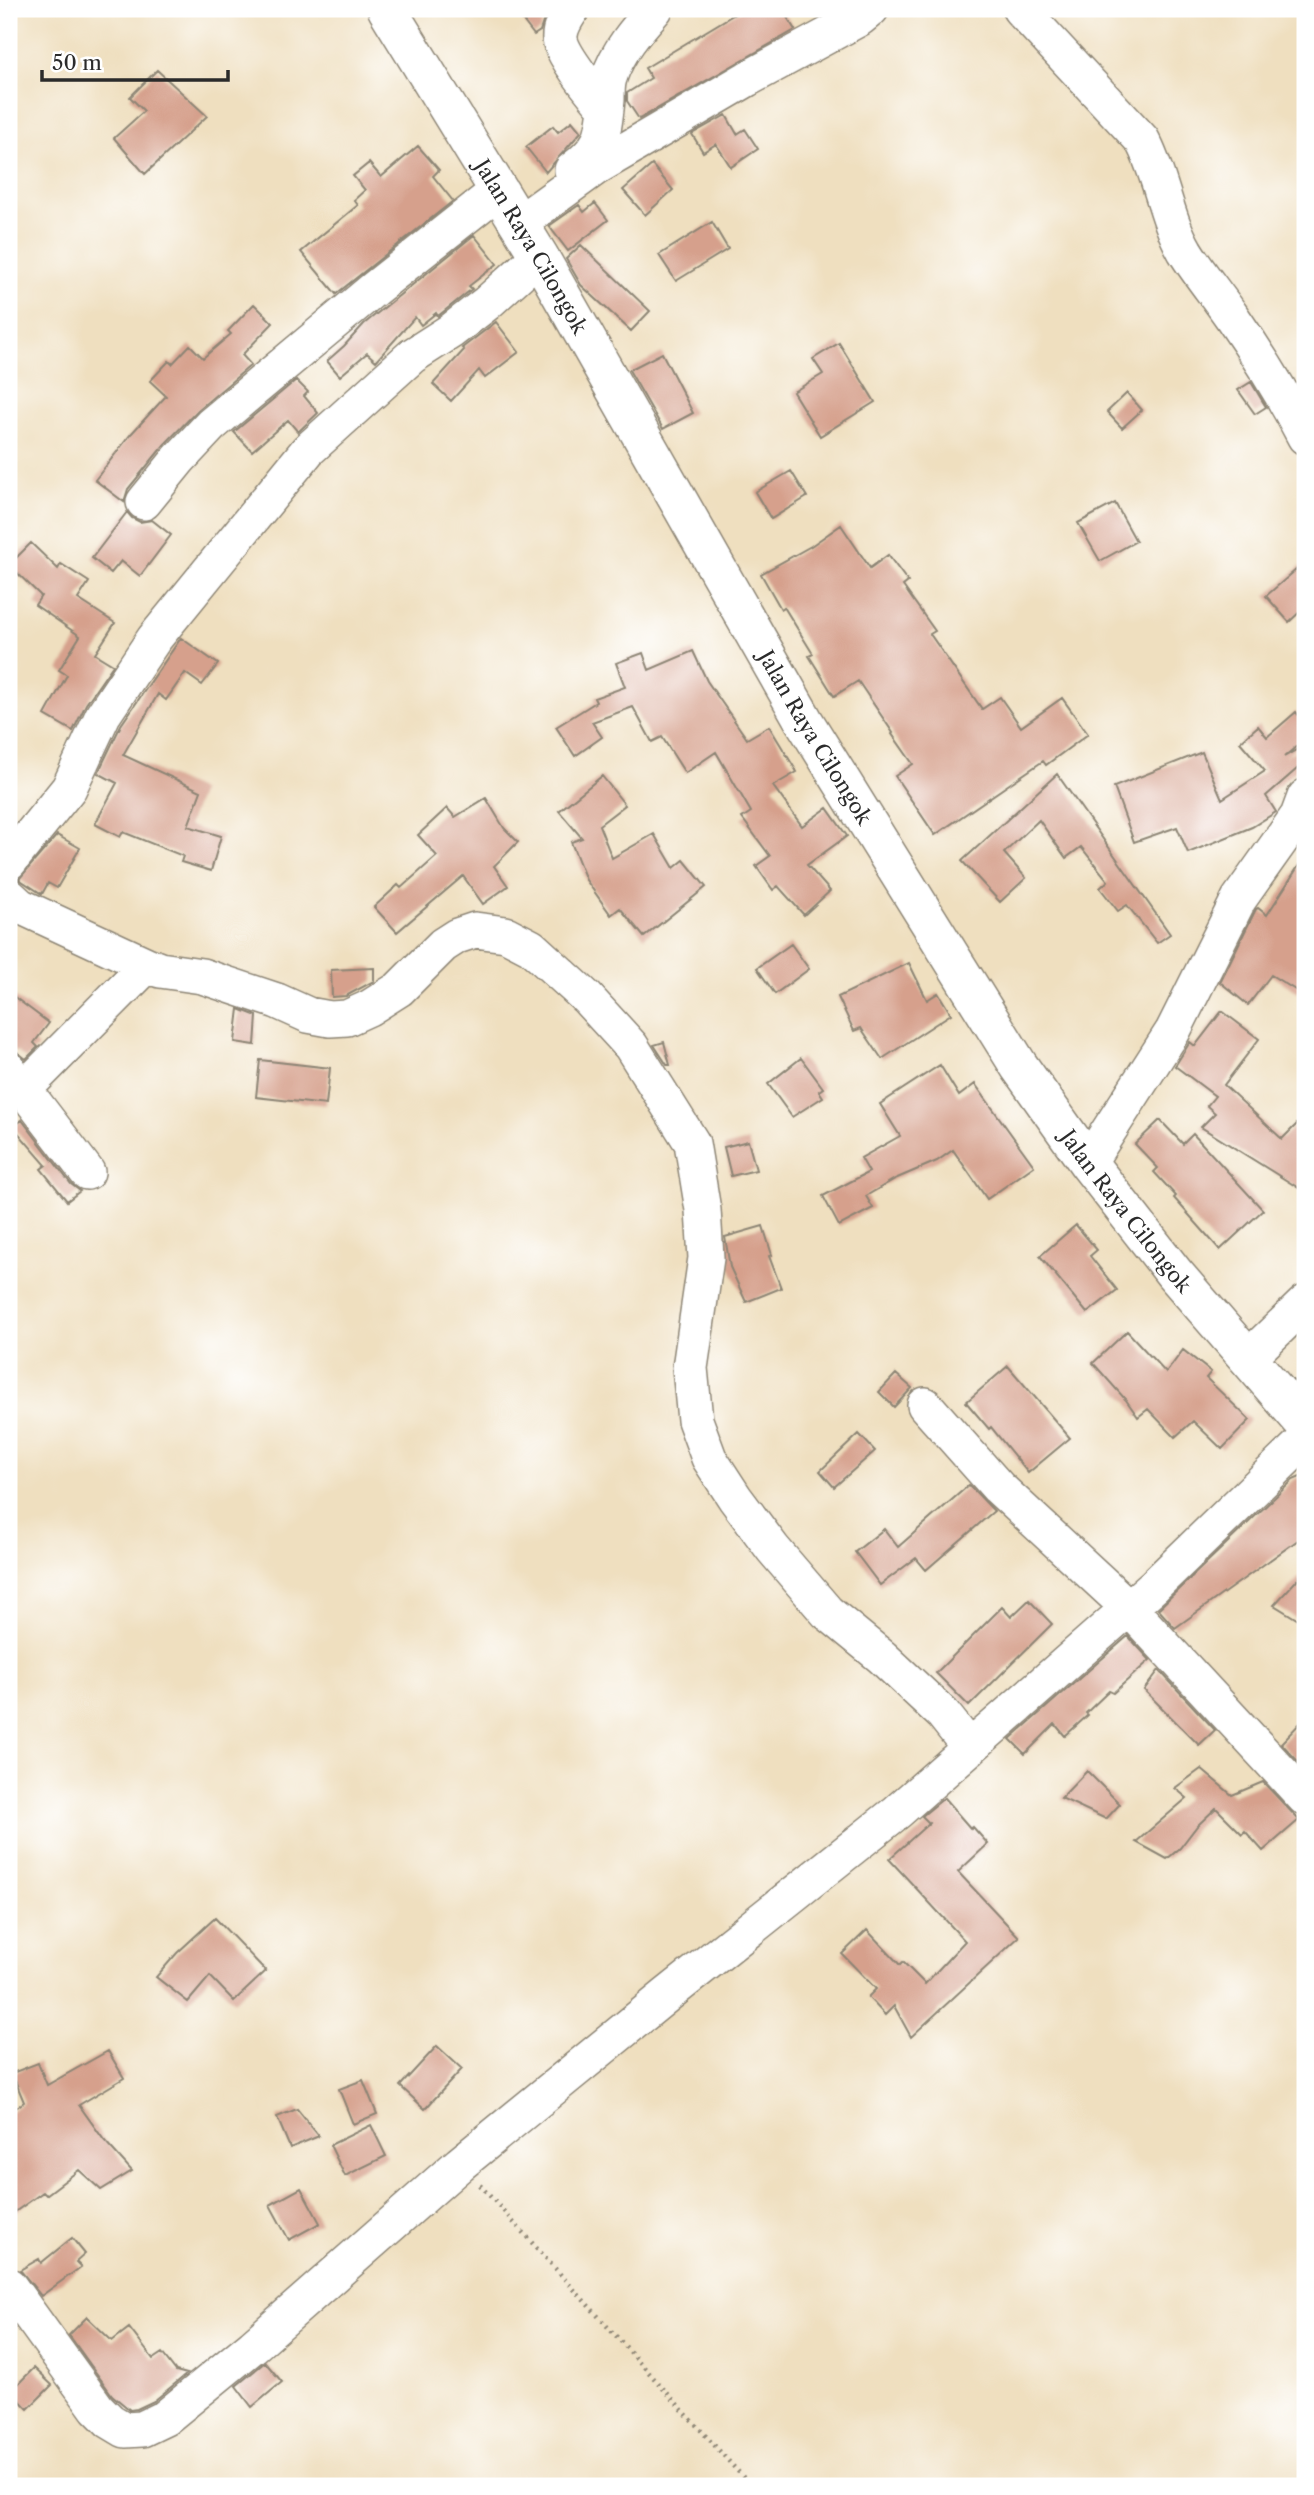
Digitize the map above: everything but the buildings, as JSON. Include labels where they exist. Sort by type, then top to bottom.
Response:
[{"type":"highway","name":"Jalan Raya Cilongok","points":[[387,9],[539,256],[804,721],[1019,1066],[1088,1163],[1174,1273],[1305,1424]]},
{"type":"street","points":[[572,9],[564,22],[560,37],[563,51],[606,108]]},
{"type":"street","points":[[144,502],[211,425],[374,289],[508,205],[564,176],[583,161],[596,147],[604,131],[609,78],[631,36],[655,9]]},
{"type":"street","points":[[508,205],[595,169],[747,79],[860,18],[871,9]]},
{"type":"street","points":[[1020,9],[1142,140],[1152,159],[1173,227],[1186,252],[1240,329],[1305,437]]},
{"type":"street","points":[[9,862],[69,788],[103,715],[154,639],[308,450],[412,356],[478,310],[539,256]]},
{"type":"street","points":[[1088,1163],[1173,1031],[1239,898],[1303,811]]},
{"type":"street","points":[[9,896],[20,906],[147,965],[202,976],[277,1001],[308,1015],[330,1019],[347,1018],[399,989],[443,945],[457,936],[475,930],[506,934],[531,947],[587,998],[631,1046],[692,1143],[703,1210],[706,1258],[690,1368],[695,1420],[709,1458],[766,1539],[827,1612],[933,1704],[970,1748]]},
{"type":"street","points":[[87,1171],[16,1079],[147,965]]},
{"type":"street","points":[[1249,1357],[1305,1303]]},
{"type":"street","points":[[925,1405],[998,1488],[1129,1608],[1305,1798]]},
{"type":"street","points":[[9,2286],[97,2408],[110,2421],[125,2430],[142,2429],[165,2418],[253,2346],[460,2164],[897,1812],[1129,1608],[1305,1440]]},
{"type":"path","points":[[460,2164],[751,2486]]}]
